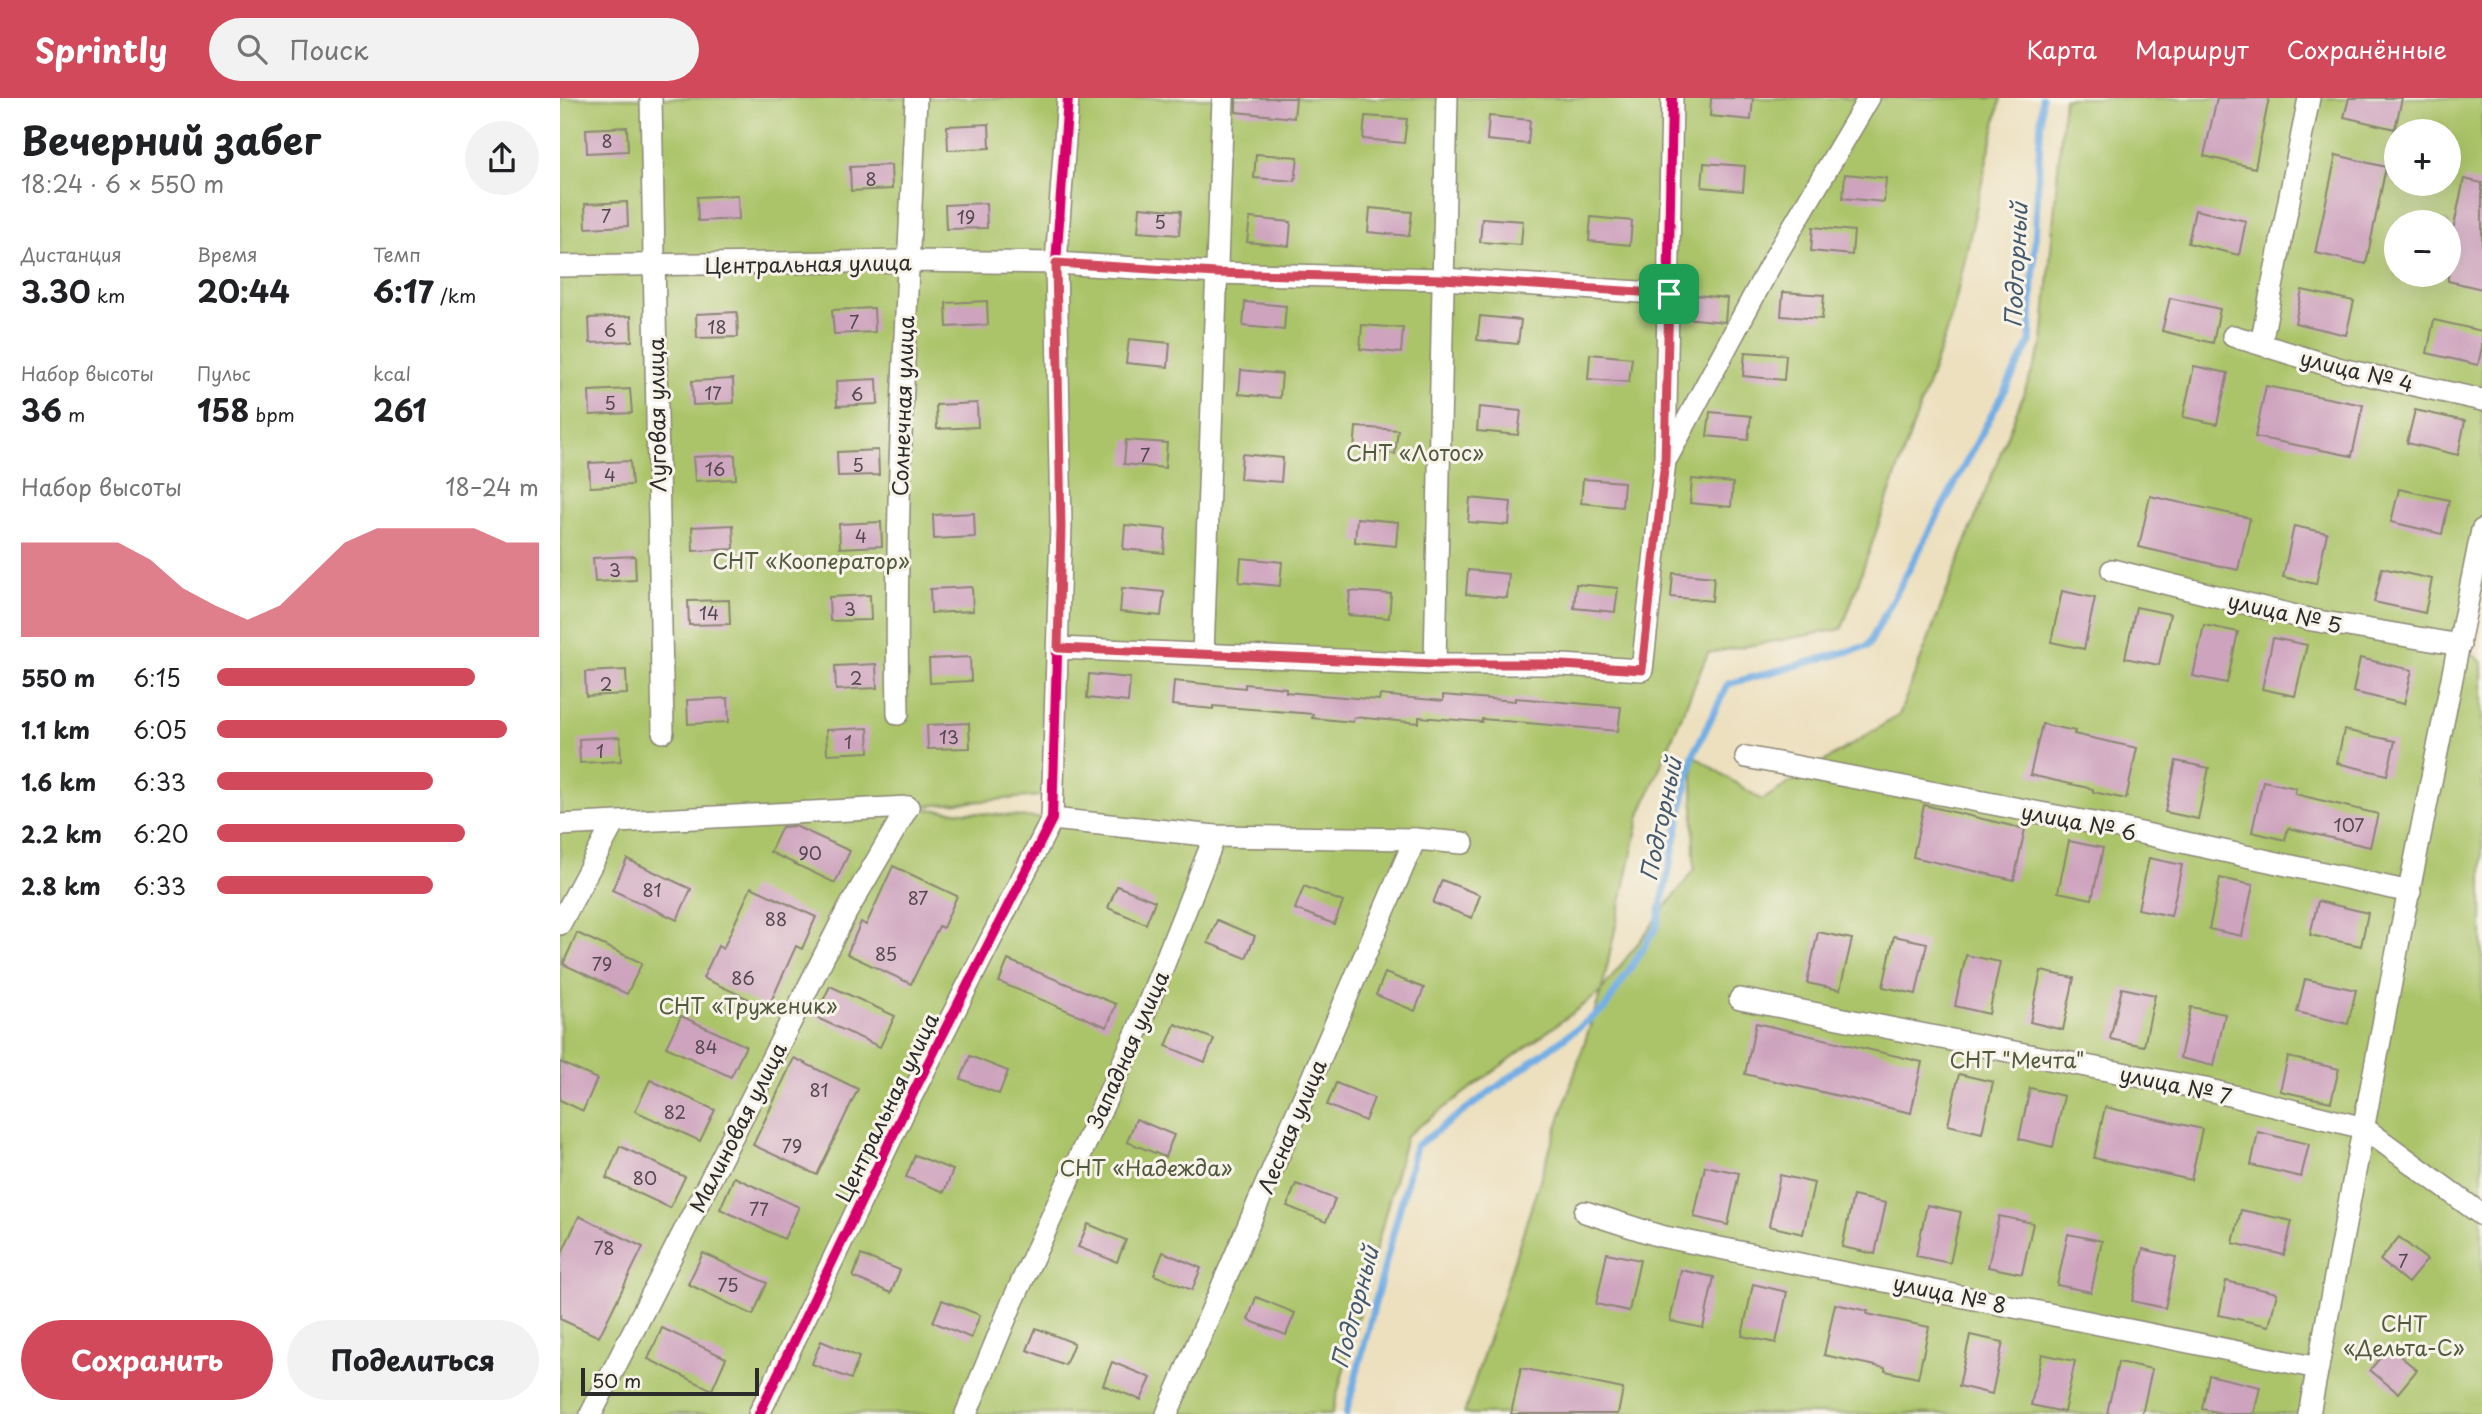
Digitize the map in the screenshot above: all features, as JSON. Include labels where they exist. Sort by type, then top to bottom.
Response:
[{"type":"street","name":"Луговая улица","points":[[651,98],[663,732]]},
{"type":"street","name":"Солнечная улица","points":[[898,714],[897,516],[916,98]]},
{"type":"street","points":[[1068,98],[1056,263],[1061,526],[1052,819],[1215,836],[1415,839],[1463,843]]},
{"type":"street","points":[[1203,654],[1223,98]]},
{"type":"street","points":[[1435,664],[1447,98]]},
{"type":"street","points":[[1058,648],[1435,664],[1546,664],[1642,670],[1665,461],[1672,98]]},
{"type":"street","points":[[1665,461],[1772,262],[1869,98]]},
{"type":"street","points":[[2260,344],[2309,98]]},
{"type":"street","name":"Центральная улица","points":[[560,266],[909,261],[1056,263],[1216,273],[1443,279],[1669,294]]},
{"type":"street","name":"улица № 4","points":[[2234,336],[2341,369],[2482,400]]},
{"type":"street","points":[[2309,1414],[2482,530]]},
{"type":"street","name":"улица № 5","points":[[2112,570],[2312,620],[2460,645]]},
{"type":"street","name":"улица № 6","points":[[1746,757],[2109,826],[2410,892]]},
{"type":"street","name":"Малиновая улица","points":[[591,1414],[846,913],[908,807],[613,824]]},
{"type":"street","name":"Центральная улица","points":[[759,1414],[912,1095],[1052,819]]},
{"type":"street","points":[[560,825],[613,824],[560,924]]},
{"type":"street","name":"Западная улица","points":[[966,1414],[1012,1303],[1137,1032],[1215,836]]},
{"type":"street","name":"Лесная улица","points":[[1167,1414],[1415,839]]},
{"type":"street","name":"улица № 7","points":[[1740,999],[2205,1089],[2364,1128]]},
{"type":"street","points":[[2364,1128],[2482,1215]]},
{"type":"street","name":"улица № 8","points":[[1585,1212],[1660,1236],[2318,1368]]},
{"type":"green space","points":[[560,98],[2001,98],[1953,312],[1842,629],[1708,653],[1640,815],[1602,990],[1694,870],[1693,755],[1762,800],[1899,715],[2043,343],[2064,98],[2482,98],[2482,533],[2460,645],[2482,662],[2482,1414],[1464,1414],[1601,992],[1406,1136],[1332,1414],[560,1414]],"holes":[[[1063,794],[1051,819],[914,808],[914,807]]]},
{"type":"building","points":[[1236,98],[1296,98],[1294,118],[1236,112]]},
{"type":"building","points":[[1711,98],[1753,98],[1751,120],[1710,116]]},
{"type":"building","points":[[2217,98],[2269,98],[2255,168],[2204,156]]},
{"type":"building","points":[[2349,98],[2402,98],[2397,119],[2384,119],[2384,126],[2344,117]]},
{"type":"building","points":[[1365,116],[1407,119],[1404,143],[1363,139]]},
{"type":"building","points":[[1489,116],[1530,120],[1528,144],[1487,140]]},
{"type":"building","points":[[989,124],[990,148],[948,150],[947,126]]},
{"type":"building","points":[[627,127],[628,151],[587,153],[586,129]]},
{"type":"building","points":[[1256,154],[1298,157],[1295,181],[1254,178]]},
{"type":"building","points":[[2336,155],[2384,167],[2366,264],[2315,253]]},
{"type":"building","points":[[1704,163],[1745,166],[1743,191],[1702,187]]},
{"type":"building","points":[[891,165],[892,189],[851,191],[850,167]]},
{"type":"building","points":[[1845,174],[1886,178],[1884,202],[1843,198]]},
{"type":"building","points":[[2464,179],[2482,183],[2482,289],[2461,284],[2461,210],[2457,210]]},
{"type":"building","points":[[738,195],[739,219],[698,221],[697,197]]},
{"type":"building","points":[[627,202],[628,226],[586,228],[585,204]]},
{"type":"building","points":[[986,203],[987,228],[946,229],[945,205]]},
{"type":"building","points":[[1140,207],[1181,211],[1179,235],[1138,232]]},
{"type":"building","points":[[1370,208],[1412,212],[1409,236],[1368,232]]},
{"type":"building","points":[[2195,210],[2246,221],[2239,255],[2188,243]]},
{"type":"building","points":[[1591,217],[1632,221],[1630,245],[1589,241]]},
{"type":"building","points":[[1250,218],[1291,222],[1289,246],[1247,242]]},
{"type":"building","points":[[1482,218],[1523,221],[1521,245],[1480,242]]},
{"type":"building","points":[[1813,227],[1854,231],[1852,255],[1811,251]]},
{"type":"building","points":[[2302,290],[2354,301],[2346,335],[2295,323]]},
{"type":"building","points":[[1783,292],[1824,295],[1822,319],[1781,316]]},
{"type":"building","points":[[1686,294],[1727,298],[1725,322],[1684,318]]},
{"type":"building","points":[[2170,298],[2220,309],[2213,343],[2162,331]]},
{"type":"building","points":[[987,301],[988,325],[947,327],[946,303]]},
{"type":"building","points":[[1245,302],[1286,306],[1284,330],[1243,326]]},
{"type":"building","points":[[874,308],[875,332],[834,334],[832,310]]},
{"type":"building","points":[[737,312],[738,337],[697,338],[696,314]]},
{"type":"building","points":[[631,316],[632,341],[590,343],[589,318]]},
{"type":"building","points":[[1480,316],[1521,320],[1518,344],[1477,340]]},
{"type":"building","points":[[2434,320],[2482,331],[2478,365],[2427,353]]},
{"type":"building","points":[[1362,325],[1403,328],[1401,353],[1360,349]]},
{"type":"building","points":[[1129,339],[1170,343],[1168,367],[1126,363]]},
{"type":"building","points":[[1745,352],[1786,355],[1784,380],[1743,376]]},
{"type":"building","points":[[1590,354],[1632,358],[1629,382],[1588,379]]},
{"type":"building","points":[[2194,366],[2228,373],[2217,424],[2183,417]]},
{"type":"building","points":[[1241,370],[1282,374],[1280,398],[1239,394]]},
{"type":"building","points":[[733,379],[734,403],[693,405],[692,381]]},
{"type":"building","points":[[877,379],[878,404],[837,406],[836,381]]},
{"type":"building","points":[[2266,386],[2363,405],[2352,456],[2255,437]]},
{"type":"building","points":[[630,389],[632,413],[590,415],[589,391]]},
{"type":"building","points":[[977,403],[978,427],[937,429],[936,405]]},
{"type":"building","points":[[1479,407],[1521,411],[1518,435],[1477,431]]},
{"type":"building","points":[[2415,410],[2465,421],[2458,455],[2407,443]]},
{"type":"building","points":[[1710,412],[1751,416],[1748,440],[1707,436]]},
{"type":"building","points":[[1356,427],[1398,430],[1395,454],[1354,450]]},
{"type":"building","points":[[1126,440],[1167,443],[1165,468],[1124,464]]},
{"type":"building","points":[[878,450],[879,475],[838,476],[837,452]]},
{"type":"building","points":[[1242,454],[1283,458],[1281,482],[1240,479]]},
{"type":"building","points":[[735,455],[736,479],[695,481],[693,457]]},
{"type":"building","points":[[630,461],[632,485],[590,487],[589,463]]},
{"type":"building","points":[[1583,479],[1624,482],[1622,507],[1581,503]]},
{"type":"building","points":[[1692,479],[1733,483],[1731,507],[1690,503]]},
{"type":"building","points":[[2399,489],[2449,500],[2442,534],[2391,522]]},
{"type":"building","points":[[2150,496],[2250,518],[2238,570],[2139,547]]},
{"type":"building","points":[[1470,498],[1511,502],[1509,525],[1468,522]]},
{"type":"building","points":[[974,513],[975,537],[934,539],[933,515]]},
{"type":"building","points":[[1357,518],[1398,522],[1396,546],[1355,542]]},
{"type":"building","points":[[881,522],[882,546],[840,548],[839,524]]},
{"type":"building","points":[[733,525],[734,549],[693,551],[692,527]]},
{"type":"building","points":[[1125,525],[1166,529],[1164,553],[1123,549]]},
{"type":"building","points":[[2294,526],[2327,533],[2316,584],[2283,577]]},
{"type":"building","points":[[635,556],[636,580],[595,582],[593,558]]},
{"type":"building","points":[[1241,558],[1282,562],[1280,586],[1239,582]]},
{"type":"building","points":[[2382,568],[2432,579],[2425,613],[2374,602]]},
{"type":"building","points":[[1468,570],[1509,574],[1507,598],[1466,594]]},
{"type":"building","points":[[1673,573],[1714,577],[1712,601],[1671,597]]},
{"type":"building","points":[[1576,584],[1618,588],[1615,612],[1574,608]]},
{"type":"building","points":[[972,587],[973,611],[931,613],[930,589]]},
{"type":"building","points":[[1122,588],[1164,592],[1161,616],[1120,612]]},
{"type":"building","points":[[1350,591],[1391,594],[1389,618],[1348,615]]},
{"type":"building","points":[[2062,591],[2095,598],[2084,649],[2051,642]]},
{"type":"building","points":[[870,595],[871,620],[830,621],[829,597]]},
{"type":"building","points":[[729,600],[730,624],[689,625],[688,601]]},
{"type":"building","points":[[2136,607],[2170,614],[2159,665],[2125,658]]},
{"type":"building","points":[[2204,625],[2238,632],[2227,683],[2193,676]]},
{"type":"building","points":[[2273,638],[2307,645],[2295,696],[2262,689]]},
{"type":"building","points":[[970,657],[971,681],[930,683],[929,659]]},
{"type":"building","points":[[2360,658],[2412,670],[2404,704],[2353,692]]},
{"type":"building","points":[[876,664],[877,688],[836,690],[835,666]]},
{"type":"building","points":[[626,670],[627,694],[586,696],[585,672]]},
{"type":"building","points":[[1089,674],[1130,678],[1128,702],[1087,698]]},
{"type":"building","points":[[1174,681],[1245,688],[1245,684],[1286,688],[1286,692],[1379,700],[1380,695],[1443,701],[1443,695],[1621,707],[1618,731],[1482,719],[1482,722],[1419,717],[1419,723],[1354,717],[1353,722],[1312,718],[1313,714],[1172,705]]},
{"type":"building","points":[[728,698],[729,722],[688,724],[687,700]]},
{"type":"building","points":[[969,723],[970,748],[928,749],[927,725]]},
{"type":"building","points":[[2042,724],[2137,748],[2126,799],[2030,775]]},
{"type":"building","points":[[868,728],[869,752],[827,754],[826,730]]},
{"type":"building","points":[[2344,730],[2395,741],[2387,775],[2337,763]]},
{"type":"building","points":[[620,737],[621,761],[580,763],[579,739]]},
{"type":"building","points":[[2176,761],[2209,768],[2198,819],[2165,812]]},
{"type":"building","points":[[2263,781],[2296,788],[2295,794],[2378,814],[2370,847],[2288,828],[2285,840],[2252,832]]},
{"type":"building","points":[[1924,805],[2025,829],[2014,880],[1913,857]]},
{"type":"building","points":[[795,826],[850,851],[835,883],[770,852],[782,827]]},
{"type":"building","points":[[2069,841],[2103,848],[2092,899],[2058,892]]},
{"type":"building","points":[[2149,858],[2182,865],[2171,916],[2138,909]]},
{"type":"building","points":[[627,859],[691,889],[677,920],[612,890]]},
{"type":"building","points":[[893,866],[957,896],[943,928],[939,926],[911,984],[847,954],[861,922],[866,925]]},
{"type":"building","points":[[2220,878],[2253,885],[2242,936],[2209,929]]},
{"type":"building","points":[[1442,880],[1480,895],[1472,918],[1433,903]]},
{"type":"building","points":[[1117,886],[1155,901],[1146,924],[1108,908]]},
{"type":"building","points":[[1304,886],[1343,902],[1334,924],[1295,909]]},
{"type":"building","points":[[751,887],[816,917],[802,949],[796,946],[768,1008],[703,978],[718,946],[723,949]]},
{"type":"building","points":[[2318,901],[2368,913],[2361,946],[2310,935]]},
{"type":"building","points":[[1217,920],[1255,936],[1246,958],[1208,943]]},
{"type":"building","points":[[1818,932],[1852,939],[1840,990],[1807,983]]},
{"type":"building","points":[[577,933],[642,963],[627,994],[563,964]]},
{"type":"building","points":[[1894,936],[1927,943],[1916,994],[1883,987]]},
{"type":"building","points":[[1966,955],[2000,962],[1989,1014],[1955,1006]]},
{"type":"building","points":[[1008,960],[1116,1004],[1107,1027],[999,982]]},
{"type":"building","points":[[2041,971],[2074,978],[2063,1030],[2030,1022]]},
{"type":"building","points":[[1385,973],[1424,988],[1415,1011],[1376,995]]},
{"type":"building","points":[[2305,979],[2356,990],[2348,1024],[2297,1012]]},
{"type":"building","points":[[830,986],[895,1016],[880,1047],[815,1017]]},
{"type":"building","points":[[2122,988],[2155,995],[2144,1046],[2110,1039]]},
{"type":"building","points":[[2191,1007],[2225,1014],[2214,1066],[2180,1058]]},
{"type":"building","points":[[681,1016],[746,1046],[731,1077],[666,1047]]},
{"type":"building","points":[[1756,1023],[1922,1062],[1911,1113],[1745,1074]]},
{"type":"building","points":[[1175,1024],[1214,1039],[1205,1062],[1166,1046]]},
{"type":"building","points":[[970,1056],[1008,1071],[999,1094],[961,1079]]},
{"type":"building","points":[[2288,1057],[2339,1069],[2331,1102],[2280,1091]]},
{"type":"building","points":[[794,1058],[858,1089],[817,1175],[753,1145]]},
{"type":"building","points":[[560,1062],[597,1079],[583,1111],[560,1100]]},
{"type":"building","points":[[1959,1074],[1993,1082],[1982,1133],[1948,1125]]},
{"type":"building","points":[[650,1080],[715,1110],[700,1141],[635,1111]]},
{"type":"building","points":[[1336,1083],[1374,1098],[1365,1121],[1327,1105]]},
{"type":"building","points":[[2030,1088],[2064,1096],[2053,1147],[2019,1139]]},
{"type":"building","points":[[2105,1107],[2202,1129],[2191,1180],[2094,1158]]},
{"type":"building","points":[[1136,1119],[1174,1135],[1165,1157],[1127,1142]]},
{"type":"building","points":[[2258,1132],[2309,1144],[2301,1177],[2251,1165]]},
{"type":"building","points":[[620,1146],[685,1177],[670,1208],[606,1178]]},
{"type":"building","points":[[915,1155],[953,1170],[944,1192],[906,1177]]},
{"type":"building","points":[[1705,1166],[1739,1173],[1728,1225],[1694,1217]]},
{"type":"building","points":[[1780,1175],[1814,1183],[1803,1234],[1769,1226]]},
{"type":"building","points":[[734,1177],[799,1207],[784,1239],[720,1209]]},
{"type":"building","points":[[1296,1184],[1335,1199],[1326,1222],[1287,1206]]},
{"type":"building","points":[[1853,1196],[1886,1203],[1875,1254],[1842,1247]]},
{"type":"building","points":[[1927,1205],[1961,1212],[1950,1263],[1916,1256]]},
{"type":"building","points":[[2241,1210],[2292,1221],[2284,1255],[2233,1243]]},
{"type":"building","points":[[579,1216],[643,1247],[599,1337],[560,1319],[560,1257]]},
{"type":"building","points":[[1999,1216],[2033,1223],[2022,1274],[1988,1267]]},
{"type":"building","points":[[1088,1224],[1126,1240],[1117,1262],[1078,1247]]},
{"type":"building","points":[[2068,1234],[2102,1241],[2091,1292],[2057,1285]]},
{"type":"building","points":[[2399,1237],[2427,1260],[2408,1283],[2380,1260]]},
{"type":"building","points":[[2143,1249],[2176,1257],[2165,1308],[2132,1301]]},
{"type":"building","points":[[1163,1252],[1201,1268],[1192,1290],[1154,1275]]},
{"type":"building","points":[[703,1253],[767,1283],[753,1315],[688,1284]]},
{"type":"building","points":[[1607,1253],[1640,1260],[1629,1311],[1596,1304]]},
{"type":"building","points":[[861,1255],[900,1270],[891,1293],[853,1277]]},
{"type":"building","points":[[1681,1270],[1714,1277],[1703,1328],[1670,1321]]},
{"type":"building","points":[[2226,1281],[2277,1293],[2269,1326],[2219,1315]]},
{"type":"building","points":[[1753,1284],[1787,1292],[1776,1343],[1742,1336]]},
{"type":"building","points":[[1256,1297],[1295,1313],[1286,1335],[1248,1320]]},
{"type":"building","points":[[942,1300],[980,1315],[971,1338],[933,1322]]},
{"type":"building","points":[[1835,1304],[1868,1311],[1867,1314],[1929,1327],[1918,1378],[1824,1355]]},
{"type":"building","points":[[662,1328],[726,1358],[712,1390],[648,1359]]},
{"type":"building","points":[[1036,1328],[1074,1343],[1065,1365],[1027,1350]]},
{"type":"building","points":[[1970,1335],[2003,1342],[1992,1394],[1959,1386]]},
{"type":"building","points":[[821,1341],[859,1357],[851,1379],[812,1364]]},
{"type":"building","points":[[2389,1347],[2417,1370],[2398,1393],[2370,1370]]},
{"type":"building","points":[[2042,1354],[2075,1361],[2064,1412],[2031,1405]]},
{"type":"building","points":[[1112,1362],[1151,1378],[1141,1400],[1103,1385]]},
{"type":"building","points":[[2118,1362],[2152,1369],[2142,1414],[2107,1414]]},
{"type":"building","points":[[1521,1368],[1623,1389],[1618,1414],[1511,1414]]},
{"type":"building","points":[[2209,1375],[2260,1387],[2254,1414],[2226,1414],[2202,1409]]},
{"type":"waterway","name":"Подгорный","points":[[1346,1414],[1416,1146],[1605,1008],[1657,926],[1693,755],[1728,684],[1868,646],[2030,343],[2042,98]]},
{"type":"cycle path","points":[[759,1414],[912,1095],[1052,819],[1061,526],[1056,263],[1068,98]]},
{"type":"cycle path","points":[[1058,648],[1435,664],[1546,664],[1642,670],[1665,461],[1672,98]]},
{"type":"route","points":[[1056,263],[1216,273],[1443,279],[1669,294],[1665,461],[1642,670],[1546,664],[1435,664],[1058,648],[1061,526],[1056,263]]},
{"type":"park label","name":"СНТ «Лотос»","points":[[1415,452]]},
{"type":"park label","name":"СНТ «Кооператор»","points":[[811,560]]},
{"type":"park label","name":"СНТ «Труженик»","points":[[748,1005]]},
{"type":"park label","name":"СНТ \"Мечта\"","points":[[2017,1059]]},
{"type":"park label","name":"СНТ «Надежда»","points":[[1146,1167]]},
{"type":"park label","name":"СНТ «Дельта-С»","points":[[2404,1335]]}]
